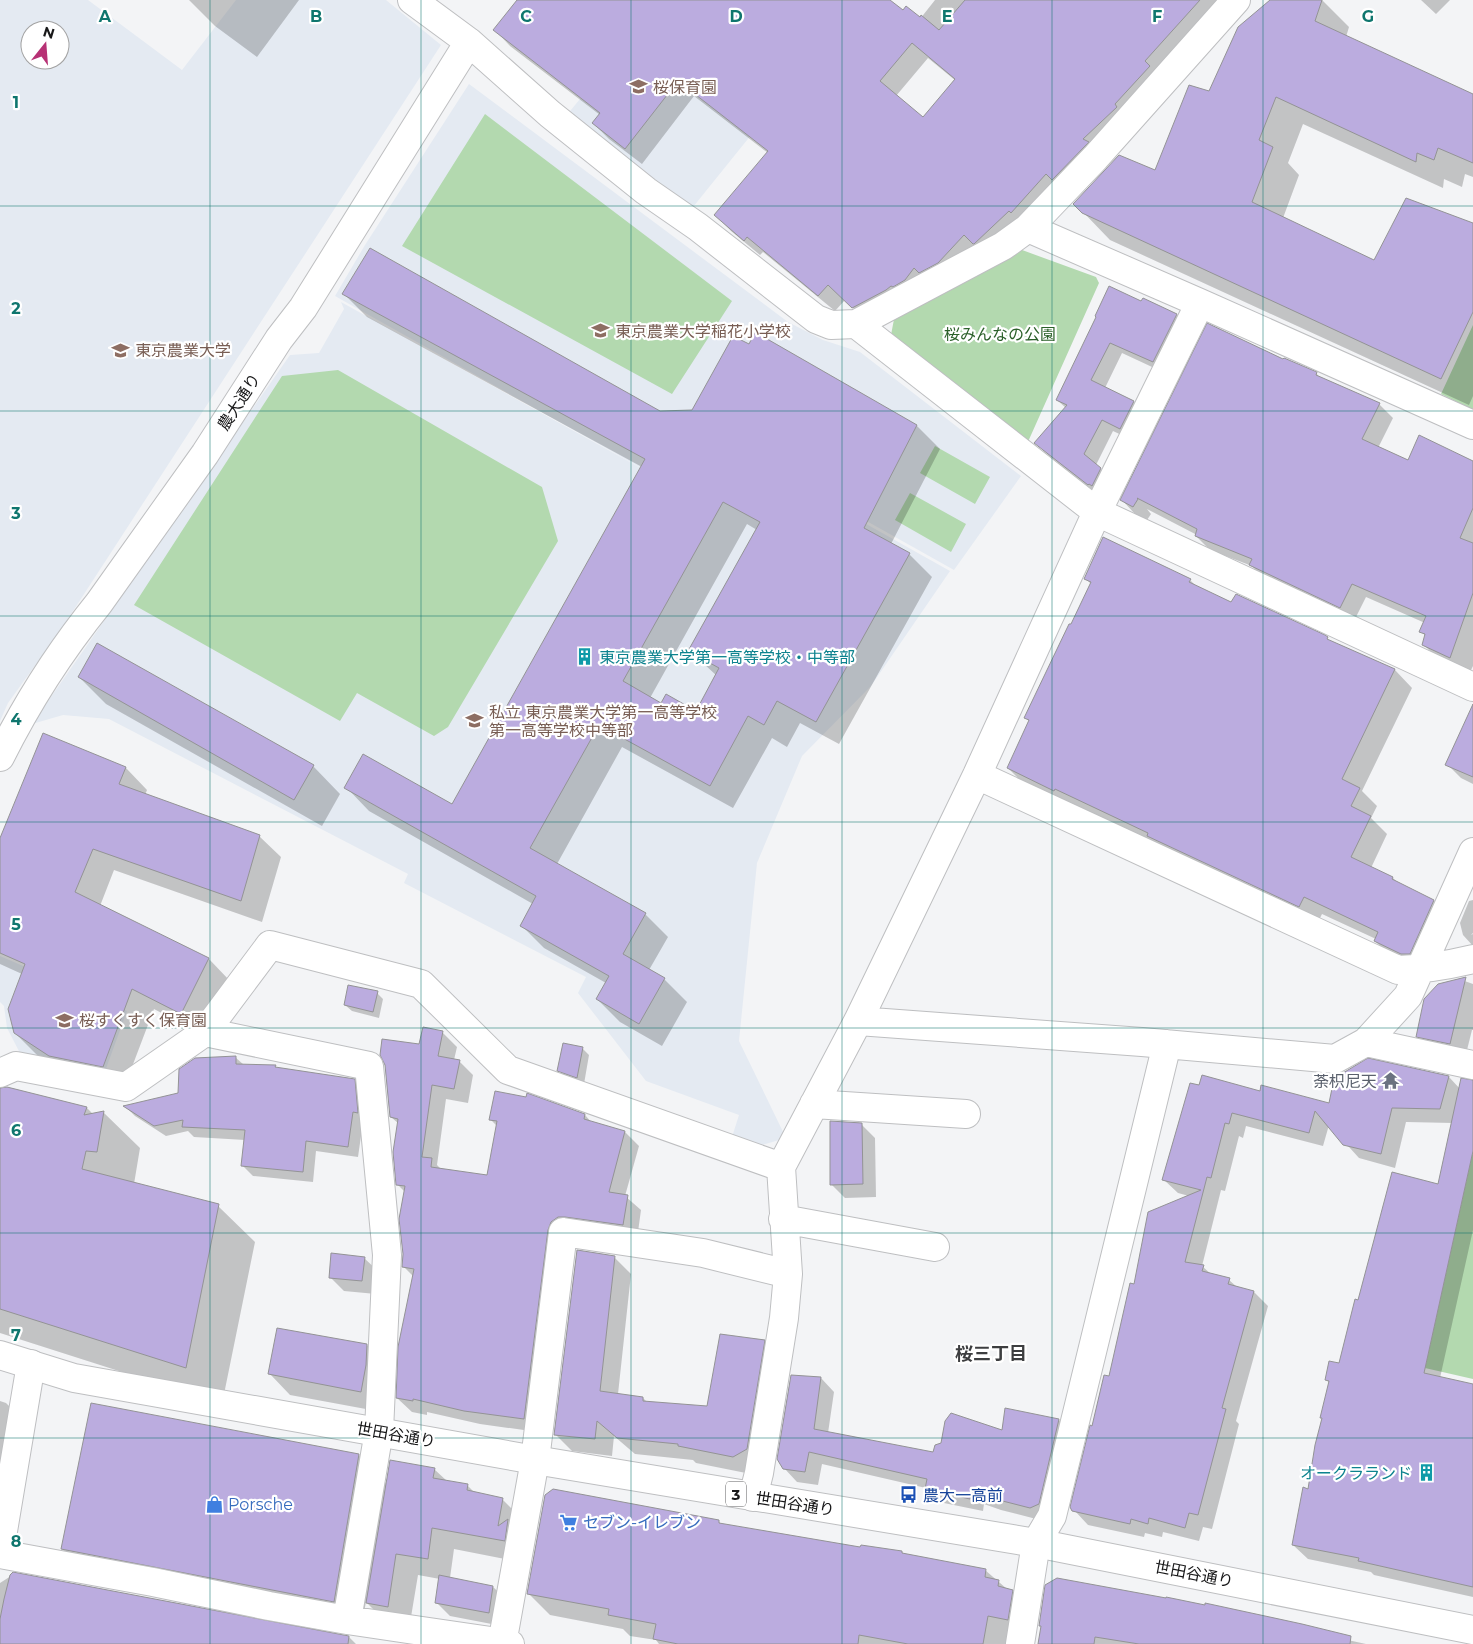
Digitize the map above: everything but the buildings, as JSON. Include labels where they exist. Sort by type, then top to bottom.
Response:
[{"type":"street","points":[[412,0],[469,42],[550,114],[646,191],[698,227],[816,319],[831,325],[856,324],[1003,246],[1028,228],[1095,158],[1236,0]]},
{"type":"street","name":"農大通り","points":[[0,757],[19,718],[81,626],[205,454],[280,339],[303,308],[469,42]]},
{"type":"street","points":[[1028,228],[1473,425]]},
{"type":"street","points":[[753,1497],[759,1473],[784,1318],[788,1274],[781,1167],[858,1020],[977,775],[1097,512],[1200,303]]},
{"type":"street","points":[[856,324],[1097,512],[1473,687]]},
{"type":"street","points":[[977,775],[1398,970],[1420,970],[1473,958]]},
{"type":"street","points":[[858,1020],[1335,1059],[1366,1042],[1408,996],[1473,852]]},
{"type":"street","points":[[0,1073],[16,1066],[126,1087],[205,1032],[270,945],[421,984],[508,1070],[781,1167]]},
{"type":"street","points":[[205,1032],[369,1066],[387,1255],[379,1431],[347,1620]]},
{"type":"street","points":[[1366,1042],[1473,1065]]},
{"type":"street","points":[[1020,1644],[1036,1543],[1052,1516],[1167,1044]]},
{"type":"street","points":[[814,1104],[966,1114]]},
{"type":"street","points":[[784,1219],[935,1247]]},
{"type":"street","points":[[0,1554],[347,1620],[505,1643],[534,1460],[563,1232],[703,1253],[788,1274]]},
{"type":"street","name":"世田谷通り","points":[[0,1354],[74,1378],[534,1460],[1036,1543],[1473,1630]]},
{"type":"street","points":[[0,1549],[31,1364]]},
{"type":"shaded area","name":"東京農業大学","points":[[0,0],[88,0],[182,70],[236,0],[386,0],[441,45],[60,631],[8,703],[0,721]]},
{"type":"shaded area","points":[[655,8],[776,104],[689,212],[566,116]]},
{"type":"shaded area","name":"私立 東京農業大学第一高等学校 第一高等学校中等部","points":[[469,84],[788,322],[823,340],[860,352],[1021,476],[954,570],[763,463],[761,465],[950,571],[871,686],[802,756],[757,863],[739,1041],[786,1138],[755,1147],[732,1137],[739,1115],[646,1081],[578,993],[586,977],[404,883],[408,874],[109,719],[63,715],[32,724],[290,355],[319,353],[344,309],[341,302],[684,492],[335,296],[365,245]]},
{"type":"shaded area","name":"桜すくすく保育園","points":[[0,956],[127,1011],[103,1077],[21,1055],[7,1028],[4,1006],[0,1002]]},
{"type":"green space","points":[[485,114],[732,301],[672,394],[402,246]]},
{"type":"green space","name":"桜みんなの公園","points":[[1011,246],[1096,277],[1099,283],[1027,444],[891,335],[895,314]]},
{"type":"green space","points":[[1473,325],[1473,410],[1441,394]]},
{"type":"green space","points":[[338,370],[542,487],[558,541],[448,727],[434,736],[357,693],[340,721],[134,605],[282,376]]},
{"type":"green space","points":[[935,446],[990,477],[975,504],[920,473]]},
{"type":"green space","points":[[910,493],[966,524],[951,552],[895,520]]},
{"type":"green space","points":[[1473,1151],[1473,1379],[1425,1368]]},
{"type":"place","name":"桜保育園","points":[[639,87]]},
{"type":"place","name":"東京農業大学稲花小学校","points":[[601,331]]},
{"type":"place","name":"東京農業大学","points":[[121,350]]},
{"type":"place","name":"東京農業大学第一高等学校・中等部","points":[[585,657]]},
{"type":"place","name":"私立 東京農業大学第一高等学校 第一高等学校中等部","points":[[475,721]]},
{"type":"place","name":"桜すくすく保育園","points":[[65,1020]]},
{"type":"place","name":"荼枳尼天","points":[[1391,1081]]},
{"type":"place","name":"オークラランド","points":[[1426,1473]]},
{"type":"place","name":"農大一高前","points":[[909,1495]]},
{"type":"place","name":"Porsche","points":[[214,1504]]},
{"type":"place","name":"セブン-イレブン","points":[[569,1522]]},
{"type":"district","name":"桜三丁目","points":[[991,1354]]}]
